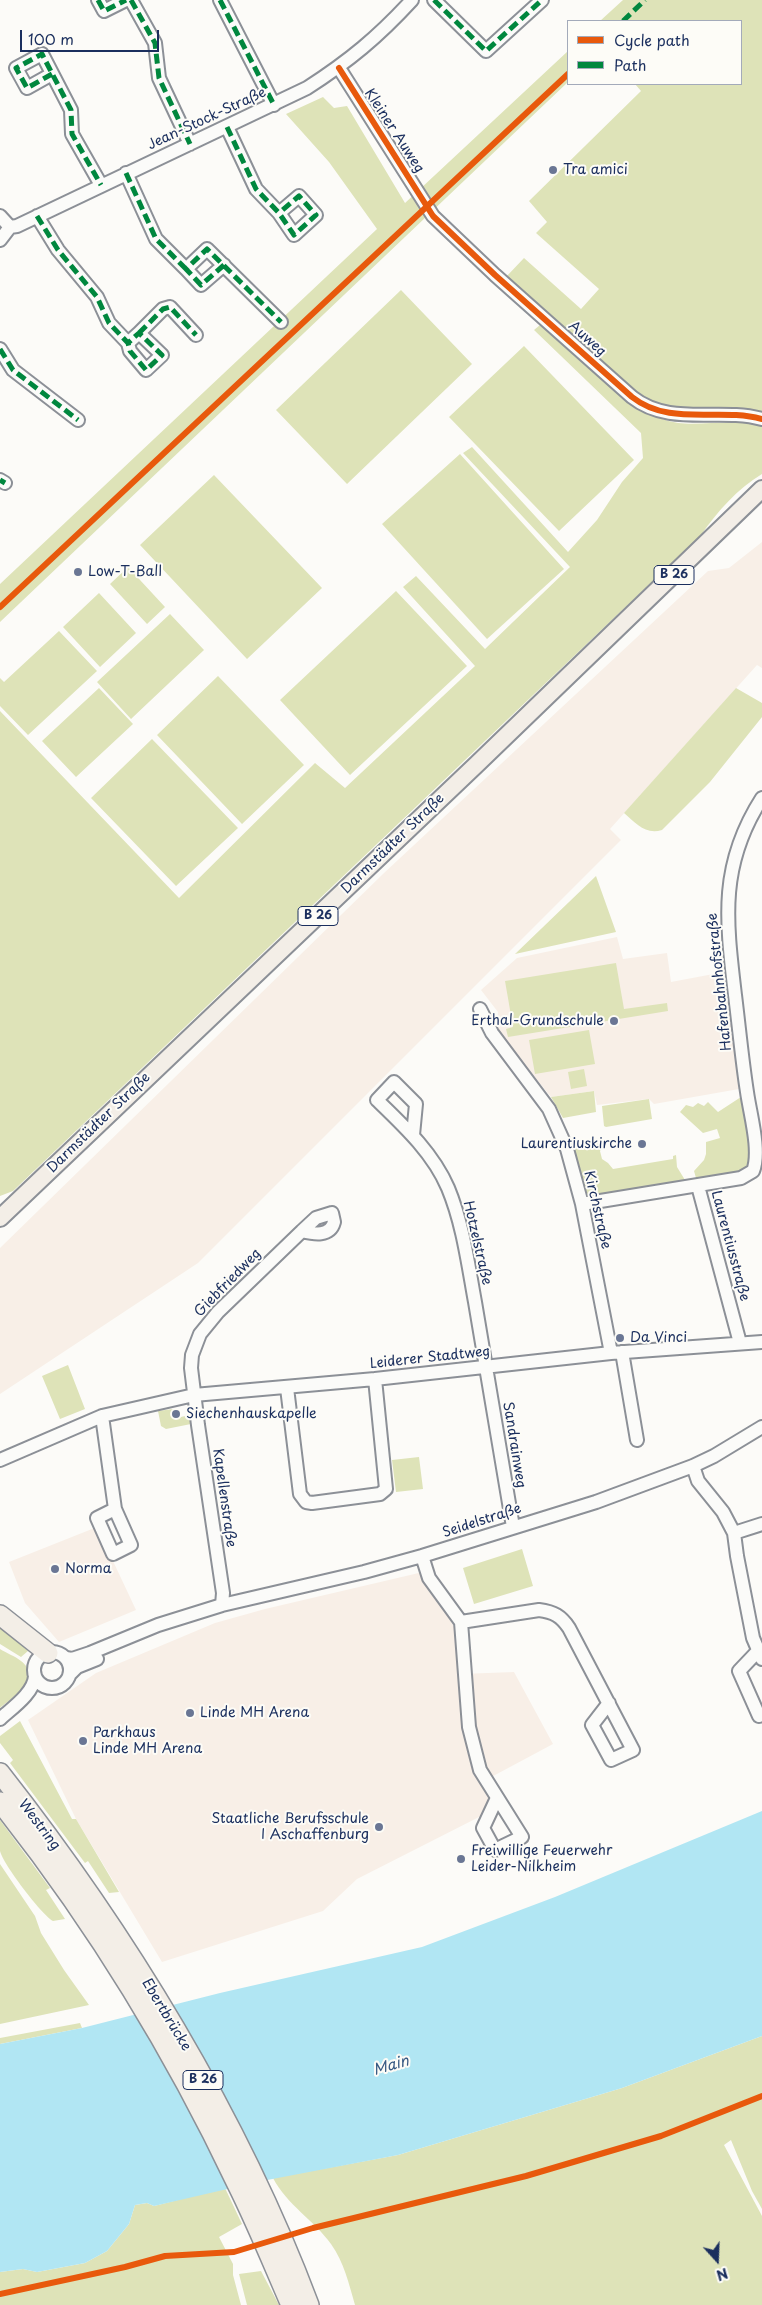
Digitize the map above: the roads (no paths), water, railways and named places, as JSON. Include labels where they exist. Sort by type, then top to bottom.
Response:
[{"type":"highway","points":[[4,1619],[31,1652],[46,1662]]},
{"type":"highway","name":"Westring","points":[[0,1773],[70,1882]]},
{"type":"highway","name":"Westring","points":[[0,1802],[70,1882]]},
{"type":"highway","name":"Ebertbrücke","points":[[70,1882],[194,2099],[299,2302]]},
{"type":"main road","name":"Darmstädter Straße","points":[[0,1218],[470,771],[762,489]]},
{"type":"street","points":[[98,0],[104,11],[126,0]]},
{"type":"street","points":[[131,0],[155,43],[159,78],[190,144]]},
{"type":"street","points":[[220,0],[274,105]]},
{"type":"street","name":"Jean-Stock-Straße","points":[[10,227],[17,226],[307,88],[339,68],[378,36],[412,0]]},
{"type":"street","points":[[434,0],[486,51],[542,0]]},
{"type":"street","name":"Kleiner Auweg","points":[[339,68],[428,208]]},
{"type":"street","points":[[52,74],[70,110],[72,134],[101,185]]},
{"type":"street","points":[[227,127],[256,189],[279,213]]},
{"type":"street","points":[[126,173],[156,239],[201,285],[224,265]]},
{"type":"street","name":"Auweg","points":[[428,208],[433,216],[495,275],[638,402],[666,413],[739,415],[762,419]]},
{"type":"street","points":[[0,216],[10,227],[0,240]]},
{"type":"street","points":[[37,216],[58,250],[97,297],[109,323],[128,343],[130,351],[146,370],[162,355],[139,333]]},
{"type":"street","points":[[186,269],[207,249],[281,322]]},
{"type":"street","points":[[128,343],[163,309],[170,307],[196,335]]},
{"type":"street","points":[[0,349],[13,370],[78,420]]},
{"type":"street","name":"Hafenbahnhofstraße","points":[[698,1186],[741,1178],[753,1171],[756,1156],[758,1140],[746,1089],[727,914],[732,867],[737,847],[745,828],[762,798]]},
{"type":"street","name":"Kirchstraße","points":[[480,1009],[492,1033],[549,1108],[567,1149],[582,1204],[637,1440]]},
{"type":"street","name":"Hotzelstraße","points":[[413,1136],[435,1164],[448,1187],[457,1214],[486,1367]]},
{"type":"street","points":[[582,1204],[698,1186]]},
{"type":"street","name":"Laurentiusstraße","points":[[698,1186],[740,1343]]},
{"type":"street","name":"Giebfriedweg","points":[[194,1395],[192,1355],[200,1334],[218,1312],[302,1231]]},
{"type":"street","name":"Leiderer Stadtweg","points":[[0,1460],[102,1416],[194,1395],[375,1380],[616,1352],[762,1342]]},
{"type":"street","name":"Sandrainweg","points":[[486,1367],[513,1527]]},
{"type":"street","points":[[287,1388],[300,1494],[306,1502],[312,1503],[380,1494],[386,1490],[375,1380]]},
{"type":"street","name":"Kapellenstraße","points":[[194,1395],[223,1593],[222,1605]]},
{"type":"street","points":[[102,1416],[115,1509]]},
{"type":"street","name":"Seidelstraße","points":[[46,1662],[72,1659],[158,1625],[222,1605],[364,1572],[596,1502],[693,1466],[714,1456],[762,1427]]},
{"type":"street","points":[[693,1466],[698,1481],[723,1512],[734,1533],[745,1601],[753,1638],[760,1655],[739,1671],[759,1716],[762,1715]]},
{"type":"street","points":[[734,1533],[762,1524]]},
{"type":"street","points":[[422,1556],[429,1578],[461,1622],[469,1727],[480,1770],[497,1798]]},
{"type":"street","points":[[461,1622],[539,1610],[556,1614],[562,1618],[569,1628],[609,1703]]},
{"type":"street","name":"Seidelstraße","points":[[11,1709],[24,1704],[48,1687],[61,1685],[77,1667],[161,1632],[199,1612]]},
{"type":"street","points":[[46,1662],[69,1664],[70,1674]]},
{"type":"street","points":[[46,1662],[42,1684],[48,1687]]},
{"type":"street","points":[[0,1719],[31,1690],[46,1662]]},
{"type":"water","name":"Main","points":[[762,1811],[762,2036],[622,2088],[398,2155],[262,2181],[154,2206],[147,2203],[135,2205],[129,2224],[107,2251],[85,2263],[37,2272],[23,2269],[0,2272],[0,2044],[82,2028],[220,1993],[422,1947],[555,1897]]},
{"type":"place","name":"Tra amici","points":[[553,170]]},
{"type":"place","name":"Low-T-Ball","points":[[78,572]]},
{"type":"place","name":"Erthal-Grundschule","points":[[614,1021]]},
{"type":"place","name":"Laurentiuskirche","points":[[642,1144]]},
{"type":"place","name":"Da Vinci","points":[[620,1338]]},
{"type":"place","name":"Siechenhauskapelle","points":[[176,1414]]},
{"type":"place","name":"Norma","points":[[55,1569]]},
{"type":"place","name":"Linde MH Arena","points":[[190,1713]]},
{"type":"place","name":"Parkhaus Linde MH Arena","points":[[83,1741]]},
{"type":"place","name":"Staatliche Berufsschule I Aschaffenburg","points":[[379,1827]]},
{"type":"place","name":"Freiwillige Feuerwehr Leider-Nilkheim","points":[[461,1859]]}]
